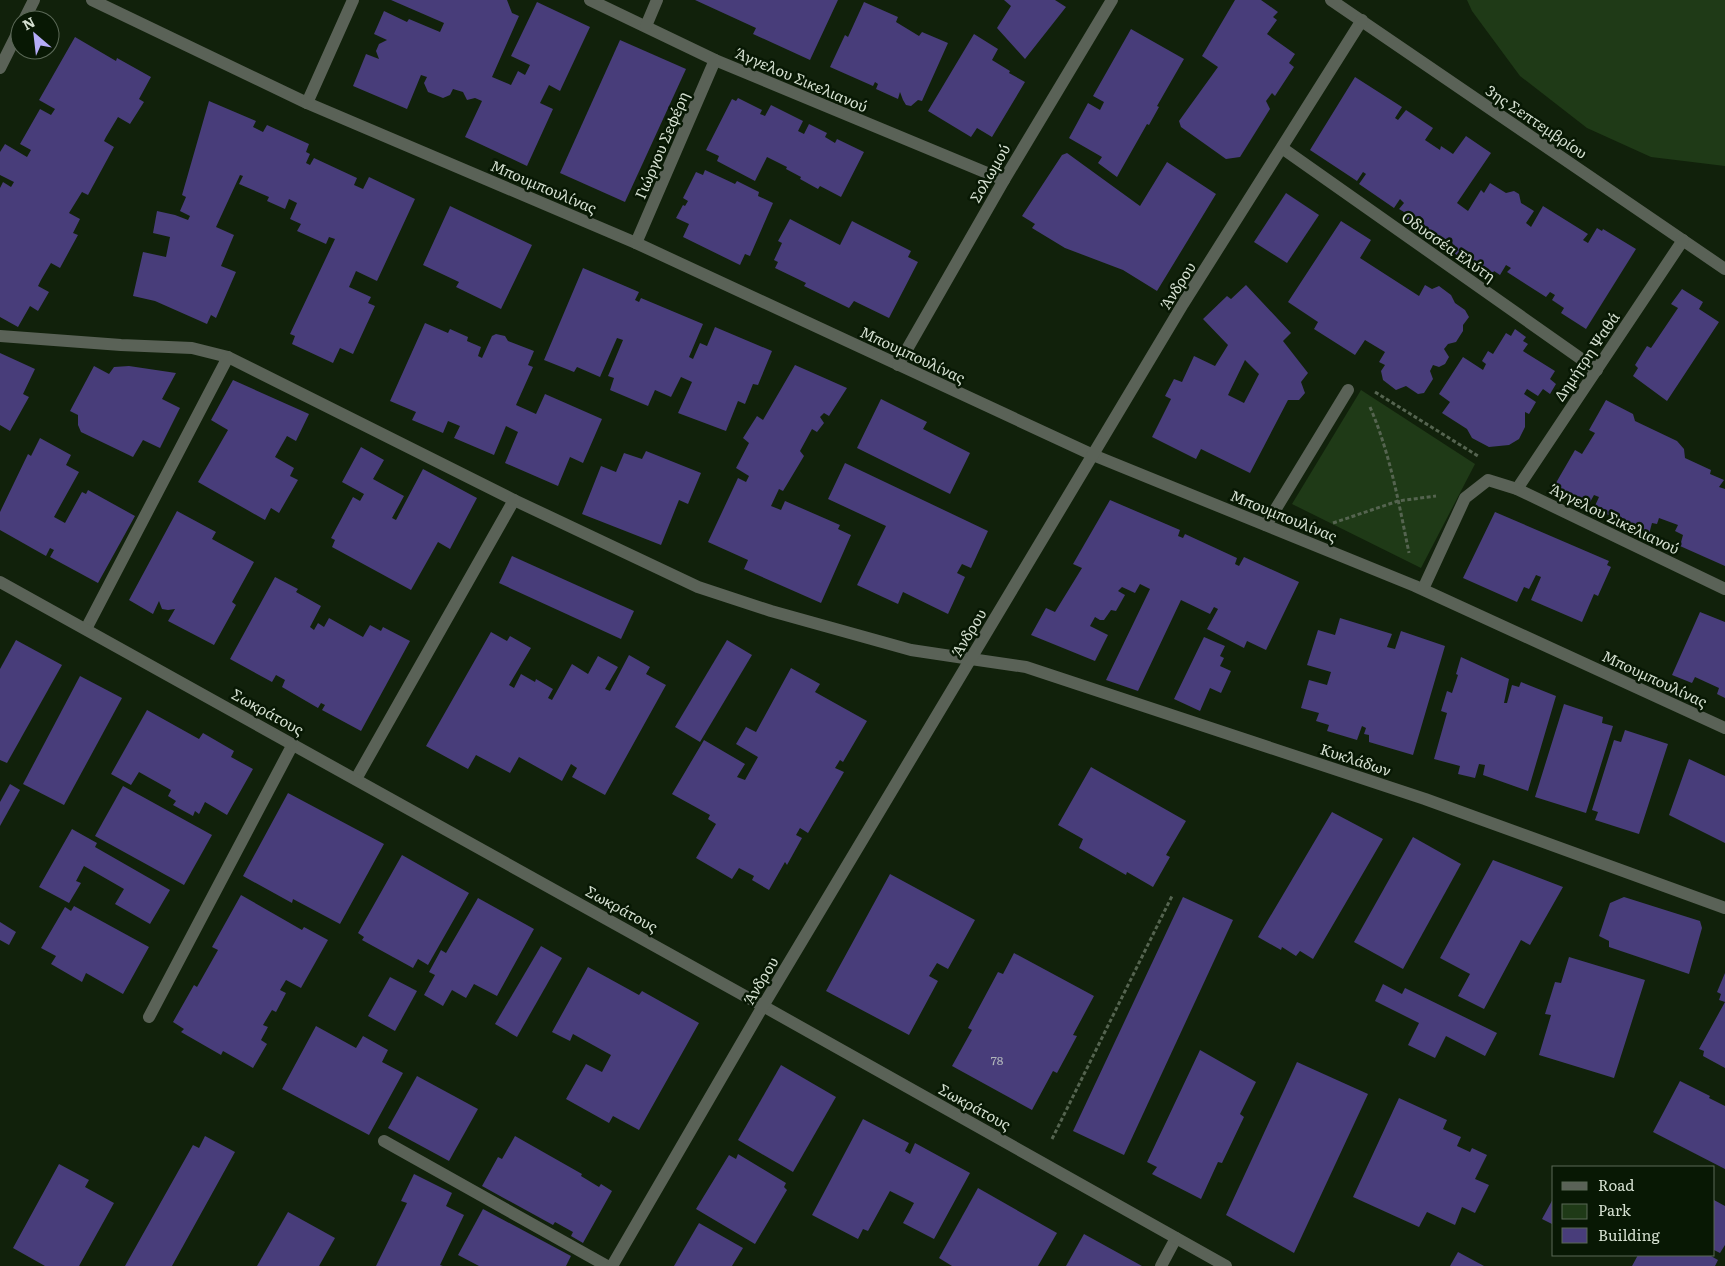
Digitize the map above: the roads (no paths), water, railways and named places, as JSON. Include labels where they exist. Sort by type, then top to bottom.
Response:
[{"type":"street","name":"Μπουμπουλίνας","points":[[92,0],[307,103],[636,244],[1093,455],[1419,587],[1725,728]]},
{"type":"street","points":[[307,103],[353,0]]},
{"type":"street","name":"Άγγελου Σικελιανού","points":[[590,0],[715,60],[1004,180]]},
{"type":"street","points":[[646,26],[657,0]]},
{"type":"street","name":"Σολωμού","points":[[898,365],[1004,180],[1112,0]]},
{"type":"street","name":"3ης Σεπτεμβρίου","points":[[1331,0],[1725,269]]},
{"type":"street","name":"Άνδρου","points":[[612,1266],[763,1006],[1183,304],[1362,20]]},
{"type":"street","points":[[0,68],[10,48]]},
{"type":"street","name":"Γιώργου Σεφέρη","points":[[636,244],[715,60]]},
{"type":"street","name":"Οδυσσέα Ελύτη","points":[[1282,148],[1597,370]]},
{"type":"street","name":"Δημήτρη Ψαθά","points":[[1517,489],[1683,240]]},
{"type":"street","name":"Κυκλάδων","points":[[0,336],[192,348],[228,357],[514,500],[698,587],[771,611],[911,650],[1026,667],[1425,799],[1725,908]]},
{"type":"street","points":[[86,629],[228,357]]},
{"type":"street","points":[[1266,526],[1348,390]]},
{"type":"street","name":"Άγγελου Σικελιανού","points":[[1419,587],[1465,498],[1488,480],[1517,489],[1725,589]]},
{"type":"street","points":[[356,779],[514,500]]},
{"type":"street","name":"Σωκράτους","points":[[0,582],[1226,1266]]},
{"type":"street","points":[[149,1017],[293,744]]},
{"type":"street","points":[[384,1141],[607,1266]]},
{"type":"street","points":[[1161,1266],[1176,1238]]}]
